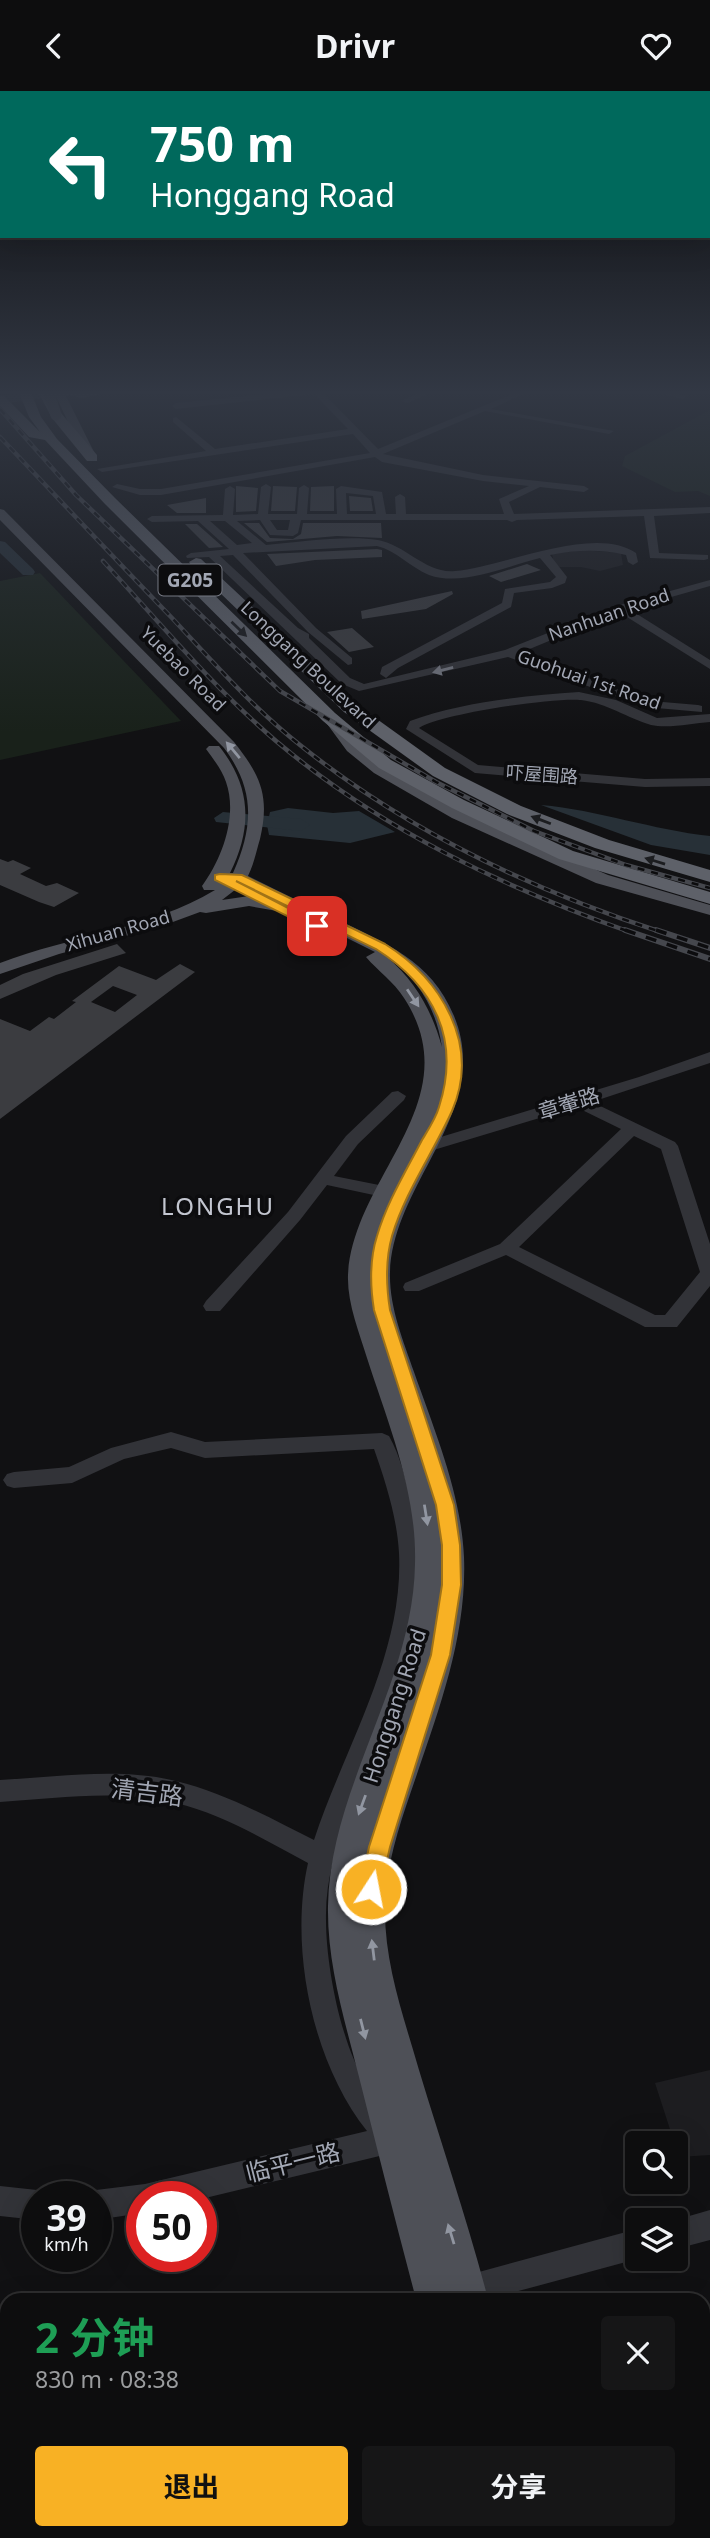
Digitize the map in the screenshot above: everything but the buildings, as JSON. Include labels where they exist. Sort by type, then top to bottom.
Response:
[{"type":"highway","name":"Longgang Boulevard","points":[[115,504],[329,717],[385,764],[519,838],[629,876],[710,898]]},
{"type":"highway","name":"Longgang Boulevard","points":[[135,504],[350,708],[417,758],[481,795]]},
{"type":"highway","name":"G205","points":[[481,795],[602,844],[710,876]]},
{"type":"main road","name":"Yuebao Road","points":[[0,513],[229,745],[253,779],[258,801],[252,837],[230,880]]},
{"type":"main road","name":"Yuebao Road","points":[[0,525],[174,701],[222,759],[231,773],[239,797],[239,812],[227,863],[230,880]]},
{"type":"main road","name":"Longgang Boulevard","points":[[329,717],[352,748],[379,770],[458,815],[519,838],[622,886],[710,911]]},
{"type":"main road","name":"Honggang Road","points":[[230,880],[382,962],[410,993],[428,1025],[438,1068],[426,1117],[383,1191],[366,1235],[359,1280],[365,1314],[423,1497],[428,1528],[429,1575],[416,1654],[350,1846],[344,1884],[349,1969],[433,2293]]},
{"type":"main road","name":"Honggang Road","points":[[230,880],[387,950],[413,969],[432,992],[447,1022],[455,1065],[446,1108],[387,1226],[381,1251],[378,1287],[385,1322],[445,1505],[451,1545],[452,1585],[440,1655],[379,1847],[370,1912],[372,1951],[380,1990],[468,2293]]},
{"type":"main road","name":"Xihuan Road","points":[[0,969],[52,950],[166,918],[203,903],[230,880]]},
{"type":"main road","name":"Xihuan Road","points":[[0,960],[159,912],[230,880]]},
{"type":"main road","points":[[166,918],[241,901],[277,906]]},
{"type":"street","points":[[228,518],[229,504]]},
{"type":"street","points":[[264,504],[263,517],[278,535],[293,533],[301,504]]},
{"type":"street","points":[[342,504],[342,516]]},
{"type":"street","points":[[379,504],[381,516]]},
{"type":"street","points":[[400,504],[401,516]]},
{"type":"street","points":[[505,504],[512,519]]},
{"type":"street","points":[[152,520],[320,516],[512,519],[710,510]]},
{"type":"street","points":[[649,513],[654,556],[704,557]]},
{"type":"street","points":[[318,539],[320,516]]},
{"type":"street","points":[[357,516],[357,537]]},
{"type":"street","points":[[200,518],[235,548],[261,545],[228,518]]},
{"type":"street","points":[[181,547],[212,554],[376,543],[399,550],[426,571],[438,575],[471,573],[572,547],[621,549],[631,552],[633,562]]},
{"type":"street","points":[[235,551],[312,629],[348,661]]},
{"type":"street","points":[[386,674],[386,670],[446,635],[507,605],[509,591],[552,585],[561,581],[562,577],[542,553]]},
{"type":"street","points":[[212,554],[294,630],[316,642],[351,673],[386,674],[409,669],[425,661]]},
{"type":"street","points":[[209,574],[230,571]]},
{"type":"street","name":"Nanhuan Road","points":[[294,630],[346,681],[363,688],[509,653],[620,608],[710,583]]},
{"type":"street","points":[[620,608],[638,614],[710,659]]},
{"type":"street","points":[[620,608],[710,665]]},
{"type":"street","name":"Guohuai 1st Road","points":[[509,653],[649,704],[674,709],[710,709]]},
{"type":"street","name":"吓屋围路","points":[[710,718],[655,722],[612,703],[579,696],[536,699],[433,717],[414,724],[412,729],[466,767],[485,771],[646,783],[710,782]]},
{"type":"street","points":[[417,758],[443,750]]},
{"type":"street","name":"章輋路","points":[[427,1147],[710,1057]]},
{"type":"street","points":[[213,1306],[293,1216],[352,1140],[398,1096]]},
{"type":"street","points":[[507,1248],[652,1322],[670,1322],[710,1273],[668,1146],[576,1101]]},
{"type":"street","points":[[412,1287],[507,1248],[632,1128]]},
{"type":"street","points":[[322,1179],[383,1191]]},
{"type":"street","points":[[14,1480],[72,1475],[118,1453],[171,1440],[205,1450],[382,1441],[399,1490],[407,1526],[409,1591],[390,1670],[338,1805],[323,1858],[313,1903],[313,1931],[331,2022],[355,2092],[392,2139]]},
{"type":"street","name":"清吉路","points":[[0,1791],[120,1787],[174,1792],[237,1816],[323,1858]]},
{"type":"street","name":"临平一路","points":[[215,2181],[392,2139]]},
{"type":"street","points":[[0,2201],[21,2203]]},
{"type":"street","points":[[688,2231],[710,2225]]},
{"type":"street","points":[[476,2293],[625,2248]]},
{"type":"shaded area","points":[[582,550],[621,553],[623,565],[600,571],[581,567],[555,567],[552,554]]},
{"type":"shaded area","points":[[40,573],[181,721],[0,760],[0,581]]},
{"type":"shaded area","points":[[541,805],[710,836],[710,855],[651,845]]},
{"type":"shaded area","points":[[288,808],[333,813],[359,811],[395,832],[350,843],[269,835],[267,825],[270,812]]},
{"type":"shaded area","points":[[710,2070],[710,2155],[688,2156],[688,2131],[671,2131],[655,2083]]},
{"type":"waterway","points":[[0,545],[28,572]]},
{"type":"waterway","points":[[223,818],[301,825]]},
{"type":"railway","points":[[64,504],[250,700],[283,731],[341,776],[383,804],[472,855],[565,897],[661,932]]},
{"type":"railway","points":[[86,504],[280,691],[436,782],[534,831],[626,865],[710,888]]},
{"type":"railway","points":[[103,561],[230,699],[276,741],[357,802],[444,853],[490,875],[536,896],[630,932]]},
{"type":"railway","points":[[625,930],[710,959]]},
{"type":"railway","points":[[656,930],[710,948]]},
{"type":"district","name":"LONGHU","points":[[218,1207]]},
{"type":"route","points":[[317,926],[220,878],[238,878],[380,946],[413,969],[432,992],[443,1012],[450,1032],[455,1065],[446,1108],[387,1226],[379,1262],[378,1287],[382,1310],[445,1505],[451,1545],[452,1585],[440,1655],[424,1713],[379,1847],[371,1889]]}]
